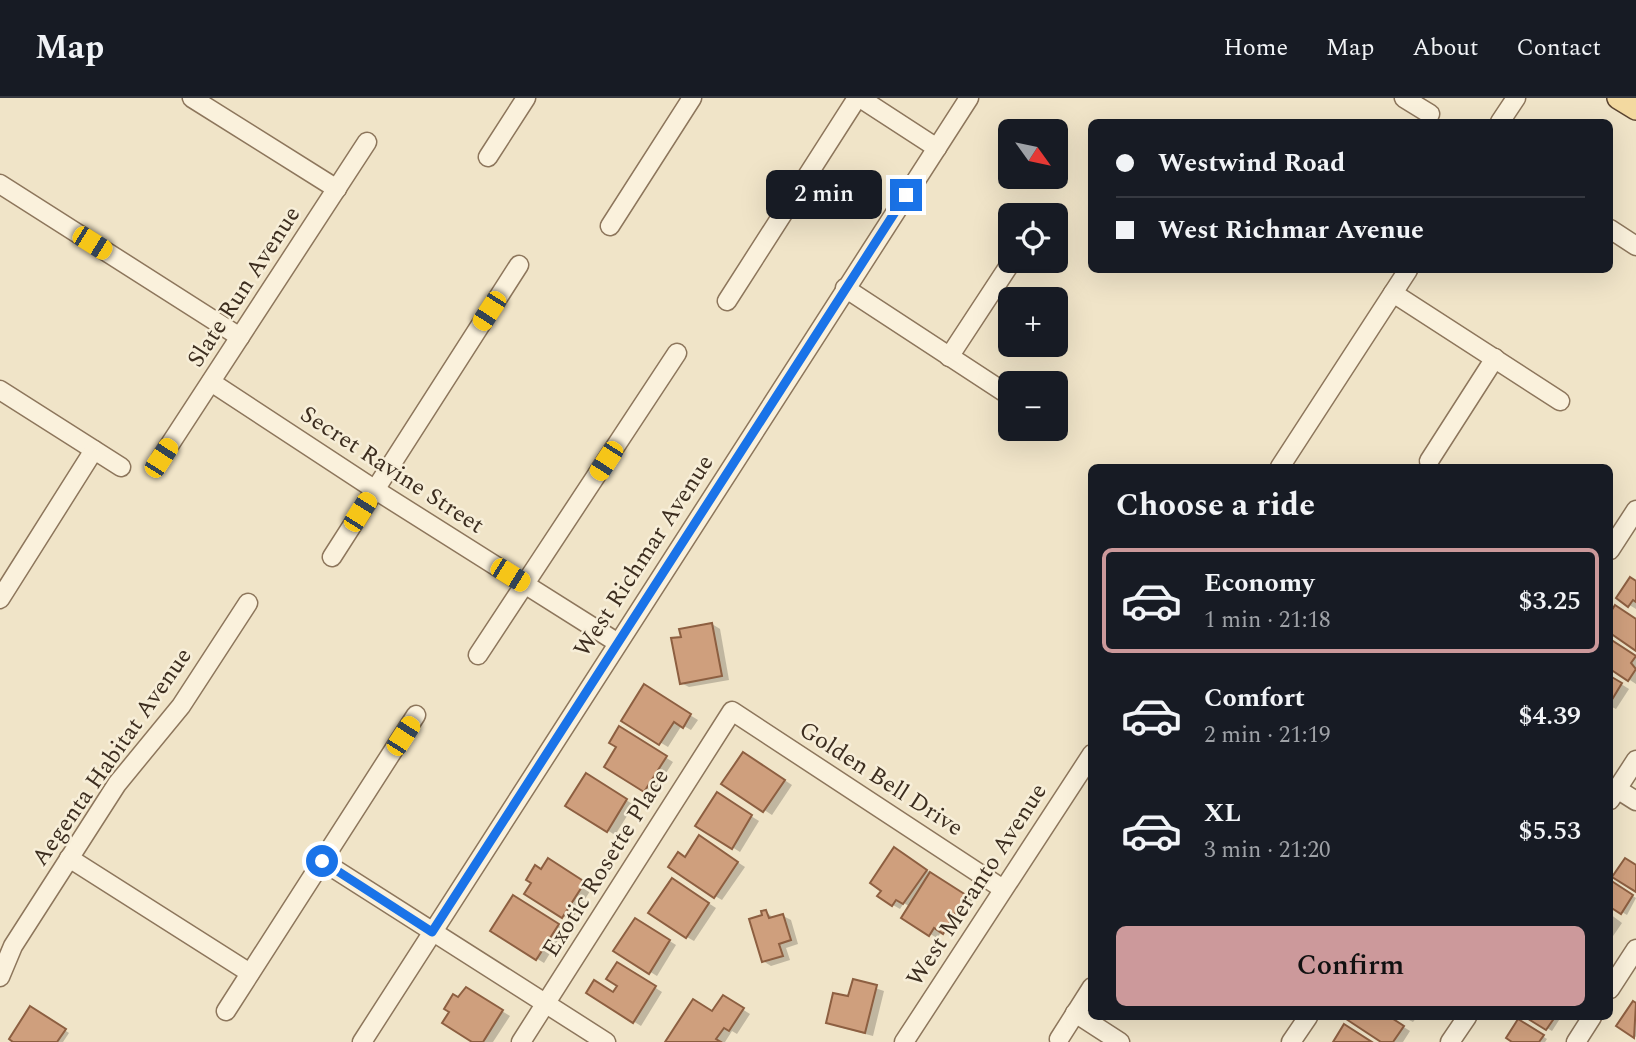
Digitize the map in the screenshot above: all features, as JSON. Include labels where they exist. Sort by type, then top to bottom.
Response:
[{"type":"main road","points":[[1618,98],[1636,110]]},
{"type":"street","points":[[192,98],[337,189]]},
{"type":"street","points":[[488,157],[526,98]]},
{"type":"street","points":[[610,226],[692,98]]},
{"type":"street","points":[[727,301],[859,98],[937,148]]},
{"type":"street","name":"West Richmar Avenue","points":[[362,1042],[969,98]]},
{"type":"street","points":[[1404,98],[1430,114]]},
{"type":"street","points":[[1502,119],[1516,98]]},
{"type":"street","name":"Slate Run Avenue","points":[[161,458],[367,142]]},
{"type":"street","points":[[0,184],[240,337]]},
{"type":"street","points":[[1613,231],[1636,246]]},
{"type":"street","points":[[332,557],[519,265]]},
{"type":"street","points":[[949,356],[1004,273]]},
{"type":"street","points":[[1282,464],[1406,273]]},
{"type":"street","points":[[845,288],[998,388]]},
{"type":"street","points":[[1394,293],[1560,401]]},
{"type":"street","points":[[478,655],[677,353]]},
{"type":"street","points":[[1429,461],[1494,358]]},
{"type":"street","name":"Secret Ravine Street","points":[[211,382],[618,643]]},
{"type":"street","points":[[0,390],[121,467]]},
{"type":"street","points":[[0,599],[94,450]]},
{"type":"street","points":[[1613,545],[1636,510]]},
{"type":"street","name":"Aegenta Habitat Avenue","points":[[0,976],[13,946],[117,784],[181,706],[248,603]]},
{"type":"street","name":"Golden Bell Drive","points":[[732,711],[1003,888]]},
{"type":"street","name":"Exotic Rosette Place","points":[[521,1042],[732,711]]},
{"type":"street","points":[[226,1011],[416,715]]},
{"type":"street","name":"West Meranto Avenue","points":[[904,1042],[1088,760]]},
{"type":"street","points":[[1636,760],[1614,794],[1636,801]]},
{"type":"street","points":[[69,858],[250,973]]},
{"type":"street","points":[[322,861],[606,1042]]},
{"type":"street","points":[[1613,984],[1636,949]]},
{"type":"street","points":[[1059,1039],[1088,993]]},
{"type":"street","points":[[1075,1013],[1120,1042]]},
{"type":"street","points":[[1291,1042],[1306,1020]]},
{"type":"street","points":[[1450,1042],[1465,1020]]},
{"type":"street","points":[[1576,1042],[1590,1020]]},
{"type":"building","points":[[1630,577],[1636,581],[1636,602],[1633,600],[1628,607],[1616,598]]},
{"type":"building","points":[[1615,605],[1636,619],[1636,651],[1613,635]]},
{"type":"building","points":[[712,623],[722,676],[680,684],[671,638],[681,637],[679,629]]},
{"type":"building","points":[[1613,641],[1636,656],[1631,663],[1636,669],[1628,681],[1613,671]]},
{"type":"building","points":[[1613,678],[1622,683],[1613,698]]},
{"type":"building","points":[[644,684],[691,714],[683,728],[674,722],[659,745],[621,721]]},
{"type":"building","points":[[619,726],[667,756],[644,792],[604,767],[616,747],[609,743]]},
{"type":"building","points":[[743,752],[785,780],[763,812],[721,784]]},
{"type":"building","points":[[586,773],[627,799],[607,832],[565,806]]},
{"type":"building","points":[[717,792],[752,815],[732,849],[695,826]]},
{"type":"building","points":[[699,835],[738,862],[714,898],[668,867],[678,852],[685,857]]},
{"type":"building","points":[[894,847],[927,870],[903,904],[896,900],[892,906],[877,896],[881,891],[870,883]]},
{"type":"building","points":[[548,858],[585,882],[562,918],[524,894],[531,883],[526,880],[535,865],[541,869]]},
{"type":"building","points":[[1625,858],[1636,865],[1636,892],[1613,878]]},
{"type":"building","points":[[930,872],[966,895],[943,934],[934,928],[929,936],[901,918]]},
{"type":"building","points":[[672,878],[709,903],[686,938],[648,913]]},
{"type":"building","points":[[1613,882],[1633,895],[1621,914],[1613,909]]},
{"type":"building","points":[[513,895],[559,924],[536,960],[490,931]]},
{"type":"building","points":[[766,910],[769,918],[783,914],[791,940],[779,944],[783,956],[762,962],[749,919],[762,915],[761,911]]},
{"type":"building","points":[[635,918],[670,940],[649,974],[613,951]]},
{"type":"building","points":[[617,962],[656,986],[633,1023],[586,993],[594,980],[613,992],[617,986],[606,979]]},
{"type":"building","points":[[853,979],[877,985],[865,1033],[826,1023],[833,993],[848,996]]},
{"type":"building","points":[[466,987],[503,1010],[483,1042],[472,1042],[442,1023],[449,1012],[444,1009],[453,994],[458,997]]},
{"type":"building","points":[[723,995],[744,1008],[729,1031],[724,1028],[716,1039],[721,1042],[665,1042],[693,999],[712,1011]]},
{"type":"building","points":[[1633,1001],[1636,1003],[1634,1038],[1616,1026]]},
{"type":"building","points":[[30,1006],[66,1029],[57,1042],[13,1042],[9,1039]]},
{"type":"building","points":[[1348,1020],[1395,1020],[1404,1026],[1393,1042],[1381,1042]]},
{"type":"building","points":[[1517,1020],[1544,1035],[1539,1042],[1512,1042],[1506,1038]]},
{"type":"building","points":[[1530,1020],[1553,1020],[1546,1030]]},
{"type":"building","points":[[1344,1024],[1372,1042],[1333,1042]]},
{"type":"route","points":[[322,861],[432,932],[906,195]]}]
